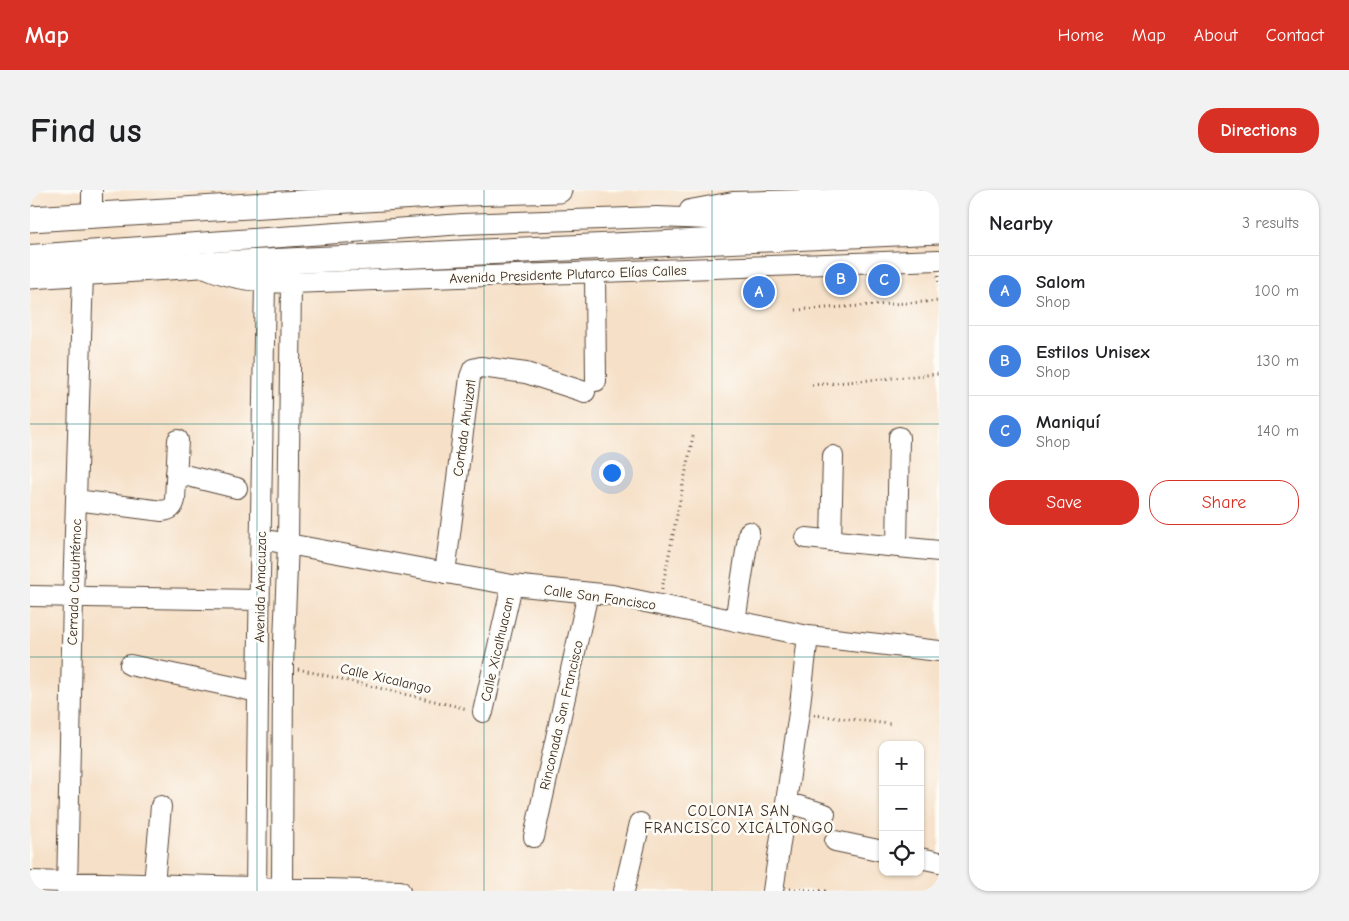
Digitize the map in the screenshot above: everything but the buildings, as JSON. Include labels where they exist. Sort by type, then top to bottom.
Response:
[{"type":"main road","points":[[30,219],[92,215],[269,197],[559,190]]},
{"type":"main road","name":"Avenida Presidente Plutarco Elías Calles","points":[[30,276],[200,265],[939,231]]},
{"type":"street","points":[[92,190],[92,215]]},
{"type":"street","points":[[657,216],[733,202],[907,196],[939,202]]},
{"type":"street","points":[[30,255],[463,224],[657,216],[734,220],[908,215],[939,210]]},
{"type":"street","name":"Avenida Presidente Plutarco Elías Calles","points":[[200,265],[223,275],[265,282],[291,283],[939,260]]},
{"type":"street","name":"Cerrada Cuauhtémoc","points":[[67,886],[73,597],[83,272]]},
{"type":"street","name":"Cortada Ahuizotl","points":[[445,573],[472,369],[481,367],[526,372],[590,386],[595,273]]},
{"type":"street","name":"Avenida Amacuzac","points":[[256,889],[265,282]]},
{"type":"street","name":"Avenida Amacuzac","points":[[282,889],[283,666],[288,543],[291,283]]},
{"type":"street","points":[[896,546],[899,437]]},
{"type":"street","points":[[76,500],[162,511],[168,510],[173,506],[175,500],[178,440]]},
{"type":"street","points":[[830,541],[833,456]]},
{"type":"street","points":[[176,473],[237,488]]},
{"type":"street","points":[[735,621],[750,532]]},
{"type":"street","points":[[806,538],[939,551]]},
{"type":"street","name":"Calle San Fancisco","points":[[260,539],[512,585],[612,595],[808,636],[939,652]]},
{"type":"street","name":"Calle Xicalhuacan","points":[[483,712],[512,585]]},
{"type":"street","name":"Rinconada San Francisco","points":[[534,837],[588,593]]},
{"type":"street","points":[[30,596],[259,600]]},
{"type":"street","points":[[773,890],[799,713],[808,636]]},
{"type":"street","points":[[130,665],[258,692]]},
{"type":"street","points":[[786,802],[825,814]]},
{"type":"street","points":[[154,884],[167,829],[161,806]]},
{"type":"street","points":[[624,891],[640,823]]},
{"type":"street","points":[[835,841],[879,850]]},
{"type":"street","points":[[924,859],[939,862]]},
{"type":"street","points":[[30,880],[67,886],[154,884],[256,889],[400,891]]},
{"type":"path","points":[[796,310],[939,301]]},
{"type":"path","points":[[812,384],[939,374]]},
{"type":"path","points":[[658,604],[693,436]]},
{"type":"path","name":"Calle Xicalango","points":[[283,666],[483,712]]},
{"type":"path","points":[[799,713],[890,724]]},
{"type":"path","points":[[773,890],[827,891]]},
{"type":"place","name":"Estilos Unisex","points":[[841,279]]},
{"type":"place","name":"Maniquí","points":[[884,280]]},
{"type":"place","name":"Salom","points":[[759,292]]},
{"type":"district","name":"COLONIA SAN FRANCISCO XICALTONGO","points":[[739,820]]}]
